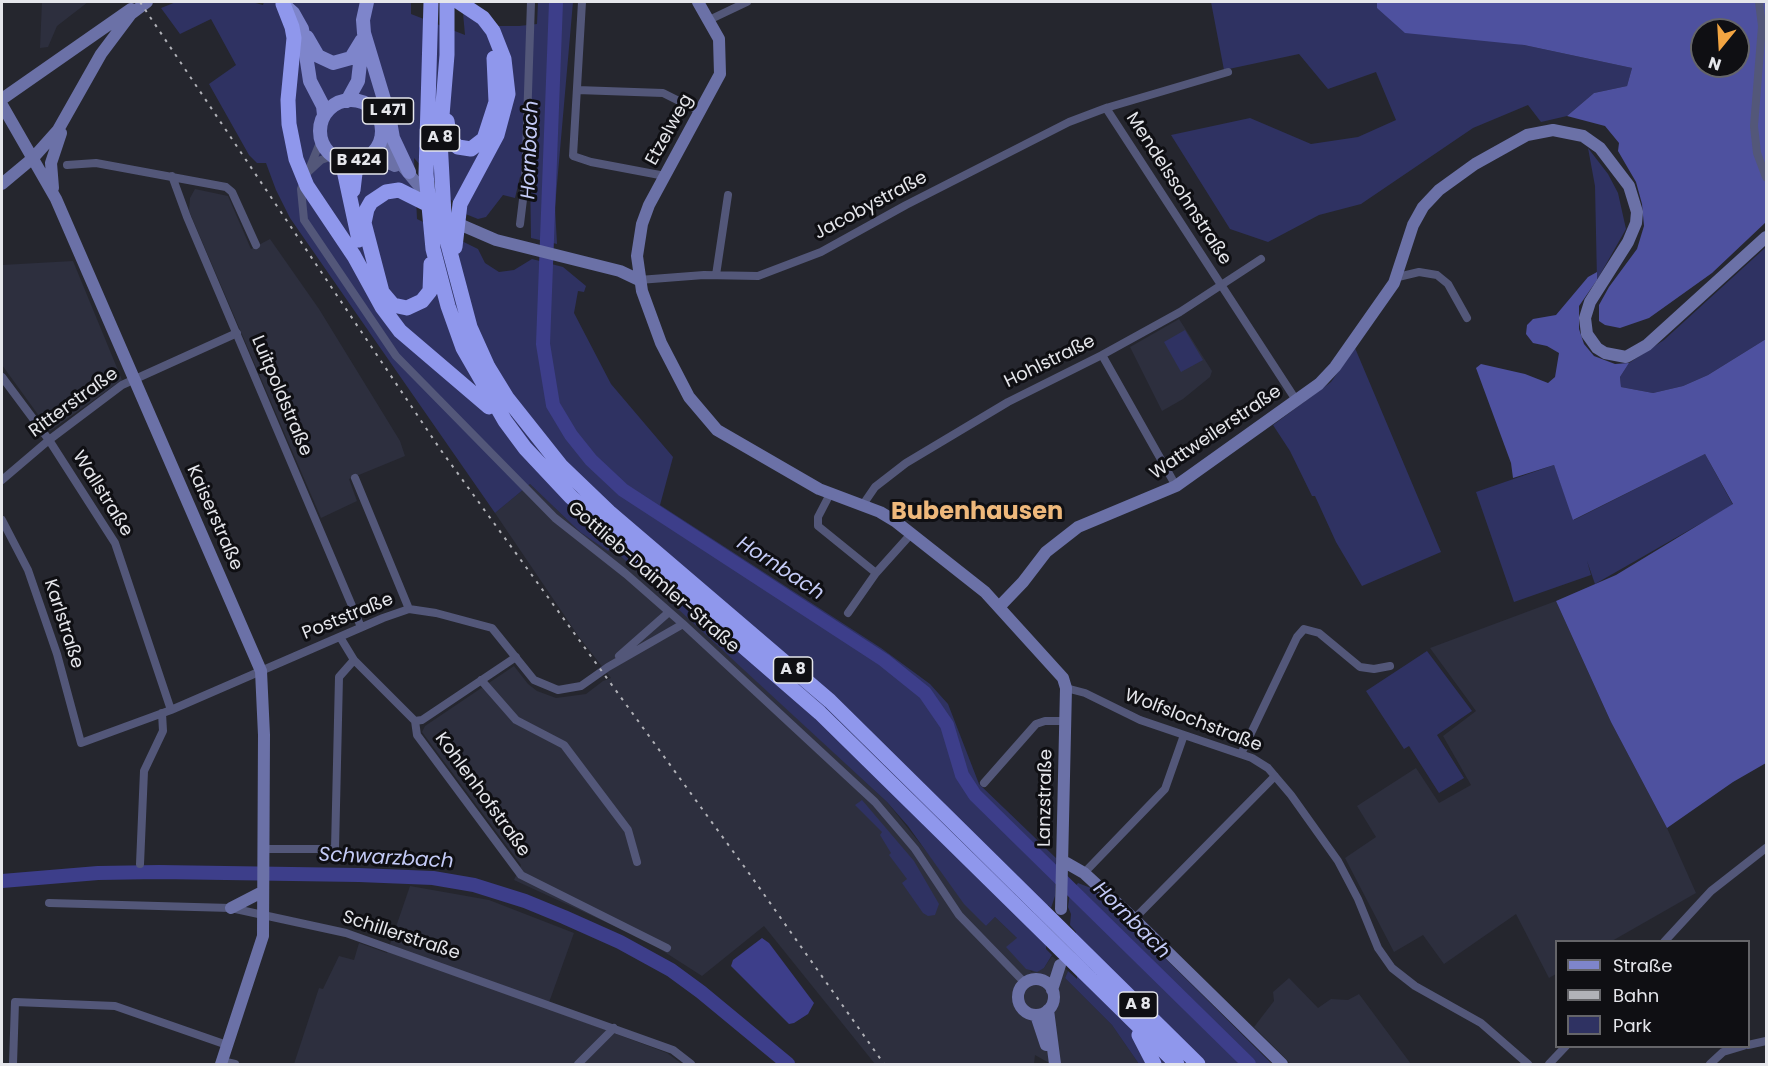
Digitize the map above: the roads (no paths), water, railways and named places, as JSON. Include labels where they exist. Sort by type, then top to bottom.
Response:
[{"type":"highway","name":"A 8","points":[[431,2],[423,181],[433,249],[448,306],[463,348],[505,421],[533,457],[571,497],[820,713],[1177,1065]]},
{"type":"highway","points":[[431,2],[454,10],[475,24],[483,33],[492,51],[497,74],[496,102],[490,128],[478,146],[463,149],[452,142],[444,85]]},
{"type":"highway","name":"A 8","points":[[447,2],[440,140],[441,191],[459,289],[470,327],[498,385],[531,432],[561,466],[609,512],[830,701],[1057,909],[1077,945],[1198,1065]]},
{"type":"highway","points":[[450,236],[468,184],[497,135],[507,105],[508,85],[504,59],[493,31],[483,18],[459,2]]},
{"type":"highway","points":[[281,3],[293,30],[288,100],[291,142],[302,176],[354,256],[374,294],[400,331],[505,421]]},
{"type":"highway","points":[[337,158],[374,294]]},
{"type":"highway","points":[[366,158],[353,183],[354,201],[361,231],[382,292],[388,301],[400,307],[412,307],[422,302],[430,291],[433,249]]},
{"type":"highway","points":[[373,262],[364,217],[377,196],[399,190],[437,209]]},
{"type":"highway","points":[[1133,1021],[1154,1065]]},
{"type":"main road","name":"B 424","points":[[281,3],[293,13],[318,56],[333,63],[351,58],[365,40]]},
{"type":"main road","name":"B 424","points":[[302,29],[309,73],[324,115],[320,127],[321,140],[337,158],[366,158],[380,139],[380,121],[369,107],[364,88],[366,3]]},
{"type":"main road","name":"B 424","points":[[324,115],[344,102],[355,90],[361,71],[365,40]]},
{"type":"main road","name":"L 471","points":[[365,40],[389,116],[393,138],[409,172]]},
{"type":"main road","points":[[309,73],[325,94],[344,102],[358,102],[369,107]]},
{"type":"street","points":[[520,224],[525,183],[531,2]]},
{"type":"street","points":[[582,2],[573,156],[591,162],[665,176]]},
{"type":"street","name":"Etzelweg","points":[[698,2],[719,39],[718,80],[649,205],[642,224],[637,256],[639,280],[661,342],[685,389],[708,423],[735,442],[827,499],[862,506],[887,516],[985,592],[1063,678],[1066,688]]},
{"type":"street","points":[[709,20],[747,2]]},
{"type":"street","points":[[1759,2],[1762,26],[1754,126],[1757,153],[1767,177]]},
{"type":"street","points":[[2,99],[68,52],[145,3]]},
{"type":"street","points":[[2,184],[33,158],[58,130],[100,54],[130,12]]},
{"type":"street","name":"Jacobystraße","points":[[639,280],[716,275],[751,278],[809,257],[1069,122],[1106,108],[1228,72]]},
{"type":"street","points":[[577,90],[663,93],[700,112]]},
{"type":"street","name":"Kaiserstraße","points":[[2,105],[56,199],[261,671],[264,735],[261,944],[221,1063]]},
{"type":"street","name":"Mendelssohnstraße","points":[[1106,108],[1296,400]]},
{"type":"street","points":[[56,199],[51,163],[70,109]]},
{"type":"street","name":"Wattweilerstraße","points":[[999,607],[1023,582],[1046,552],[1078,527],[1176,486],[1319,384],[1335,367],[1398,277],[1415,219],[1430,199],[1456,177],[1502,148],[1537,132],[1561,130],[1583,136],[1600,148],[1624,177],[1637,212],[1636,223],[1628,242],[1587,310],[1587,334],[1605,353],[1626,357],[1647,345],[1767,237]]},
{"type":"street","points":[[380,139],[388,151],[409,172],[423,181],[437,209],[467,229],[531,249],[620,271],[639,280]]},
{"type":"street","name":"Gottlieb-Daimler-Straße","points":[[321,140],[305,176],[300,200],[304,220],[396,356],[555,518],[626,574],[683,624],[875,802],[915,849],[959,915],[1025,982]]},
{"type":"street","points":[[305,176],[316,164],[337,158]]},
{"type":"street","points":[[366,158],[395,166],[423,181]]},
{"type":"street","points":[[67,165],[96,163],[226,187],[232,192],[256,245]]},
{"type":"street","name":"Luitpoldstraße","points":[[172,176],[362,627]]},
{"type":"street","points":[[716,275],[728,195]]},
{"type":"street","name":"Hohlstraße","points":[[862,506],[875,487],[906,463],[1008,402],[1102,355],[1222,287],[1261,259]]},
{"type":"street","points":[[1398,277],[1419,272],[1437,274],[1448,284],[1467,318]]},
{"type":"street","name":"Ritterstraße","points":[[2,478],[122,385],[237,333]]},
{"type":"street","points":[[1102,355],[1176,486]]},
{"type":"street","name":"Wallstraße","points":[[2,377],[49,440],[115,543],[167,712],[163,731],[144,771],[140,864]]},
{"type":"street","points":[[355,478],[409,609]]},
{"type":"street","points":[[827,499],[817,520],[818,526],[876,573]]},
{"type":"street","name":"Karlstraße","points":[[2,520],[28,570],[66,684],[81,743]]},
{"type":"street","points":[[848,614],[876,573],[911,534]]},
{"type":"street","name":"Poststraße","points":[[81,743],[167,712],[393,613],[409,609],[436,613],[492,628],[538,683],[558,690],[581,686],[608,667],[683,624]]},
{"type":"street","name":"Poststraße","points":[[608,667],[669,612]]},
{"type":"street","points":[[1240,753],[1297,637],[1304,629],[1319,633],[1360,667],[1374,669],[1390,666]]},
{"type":"street","name":"Kohlenhofstraße","points":[[340,637],[354,660],[415,721],[417,735],[521,875],[667,948]]},
{"type":"street","points":[[415,721],[422,720],[516,657]]},
{"type":"street","points":[[262,849],[335,849],[339,677],[354,660]]},
{"type":"street","points":[[481,680],[516,720],[564,745],[628,830],[637,862]]},
{"type":"street","name":"Lanzstraße","points":[[1057,909],[1063,862],[1066,688]]},
{"type":"street","name":"Wolfslochstraße","points":[[1066,688],[1085,693],[1132,717],[1240,753],[1260,763],[1275,776],[1338,861],[1358,899],[1378,948],[1392,968],[1415,986],[1481,1023],[1528,1065]]},
{"type":"street","points":[[984,783],[1036,724],[1045,721],[1065,721]]},
{"type":"street","points":[[1084,873],[1165,789],[1184,735]]},
{"type":"street","points":[[1134,919],[1275,776]]},
{"type":"street","points":[[1666,940],[1711,891],[1767,848]]},
{"type":"street","points":[[1063,862],[1084,873],[1134,919],[1282,1065]]},
{"type":"street","points":[[231,908],[262,891]]},
{"type":"street","name":"Schillerstraße","points":[[49,903],[231,908],[372,940],[674,1050],[691,1065]]},
{"type":"street","points":[[1060,965],[1052,990],[1053,1001],[1042,1012],[1025,1011],[1019,1003],[1018,993],[1025,982],[1038,979],[1051,973],[1060,965]]},
{"type":"street","points":[[1038,979],[1047,983],[1052,990]]},
{"type":"street","points":[[13,1065],[15,1002],[115,1006],[227,1045]]},
{"type":"street","points":[[1042,1012],[1048,1065]]},
{"type":"street","points":[[1042,1012],[1055,1065]]},
{"type":"street","points":[[578,1065],[614,1028]]},
{"type":"street","points":[[1750,1045],[1767,1041]]},
{"type":"street","points":[[1549,1065],[1565,1048]]},
{"type":"street","points":[[1710,1065],[1721,1049]]},
{"type":"street","points":[[221,1063],[235,1065]]},
{"type":"waterway","name":"Hornbach","points":[[556,2],[543,344],[553,405],[571,435],[591,460],[623,490],[884,660],[925,693],[947,725],[962,775],[975,795],[1249,1064]]},
{"type":"waterway","name":"Schwarzbach","points":[[2,881],[98,873],[159,872],[433,878],[474,885],[525,901],[564,917],[620,942],[671,970],[788,1064]]},
{"type":"railway","points":[[140,2],[440,449],[751,876],[884,1064]]},
{"type":"district","name":"Bubenhausen","points":[[977,513]]}]
